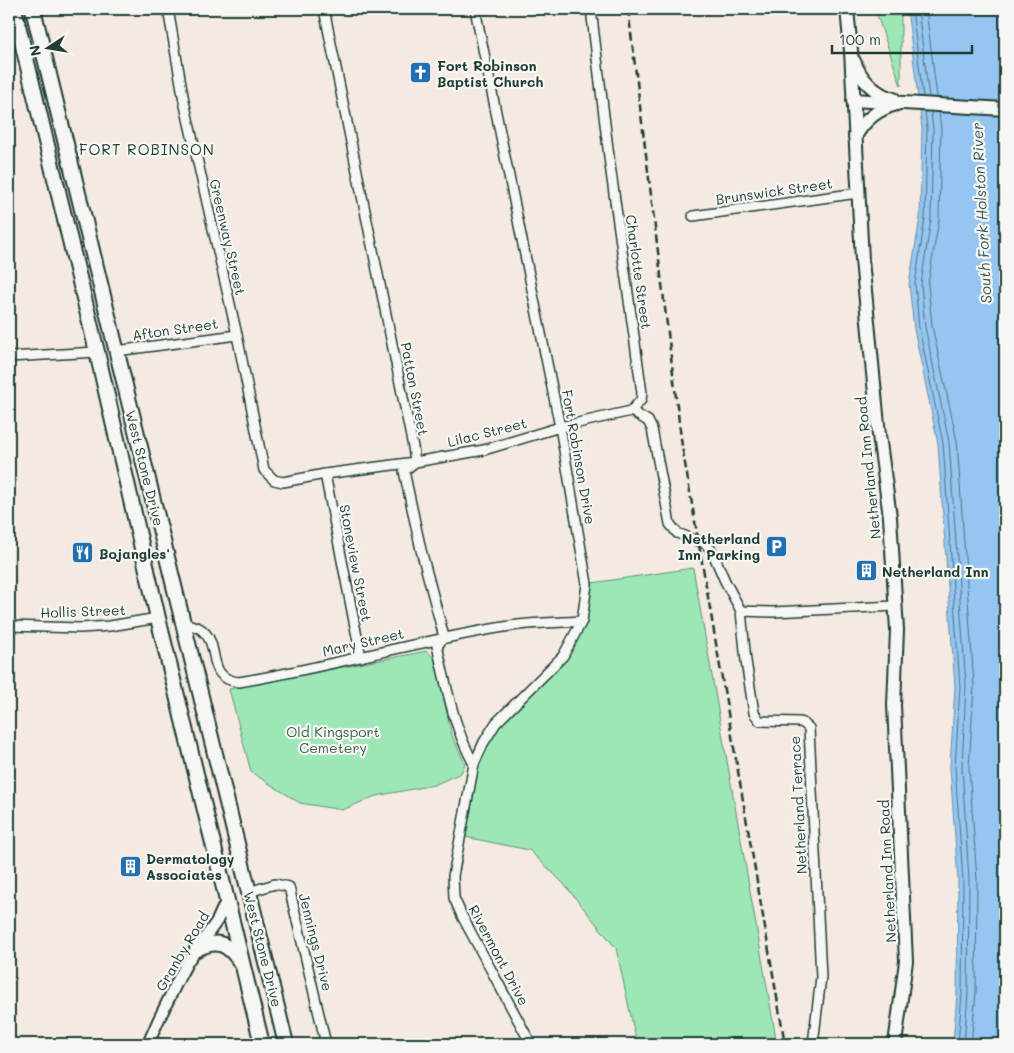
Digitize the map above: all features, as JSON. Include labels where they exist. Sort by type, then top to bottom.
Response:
[{"type":"highway","name":"West Stone Drive","points":[[14,9],[97,352],[158,618],[262,1044]]},
{"type":"highway","name":"West Stone Drive","points":[[33,9],[286,1044]]},
{"type":"highway","points":[[97,352],[116,351]]},
{"type":"highway","points":[[122,465],[129,450],[139,443]]},
{"type":"highway","points":[[158,618],[183,623]]},
{"type":"highway","points":[[227,899],[249,892]]},
{"type":"highway","points":[[197,950],[209,943],[222,945],[237,957],[244,969]]},
{"type":"main road","name":"Netherland Inn Road","points":[[847,9],[854,100],[862,260],[879,435],[890,517],[897,630],[895,714],[906,961],[895,1044]]},
{"type":"main road","points":[[851,51],[862,77],[890,102]]},
{"type":"main road","points":[[854,100],[1005,109]]},
{"type":"main road","points":[[855,138],[861,125],[890,102]]},
{"type":"street","name":"Greenway Street","points":[[168,9],[184,101],[264,470]]},
{"type":"street","name":"Patton Street","points":[[324,9],[415,462]]},
{"type":"street","name":"Fort Robinson Drive","points":[[453,876],[474,764],[484,742],[496,723],[563,656],[582,621],[587,584],[560,427],[475,9]]},
{"type":"street","name":"Charlotte Street","points":[[591,9],[611,174],[642,393],[641,400],[631,411]]},
{"type":"street","name":"Brunswick Street","points":[[693,216],[858,193]]},
{"type":"street","name":"Afton Street","points":[[116,351],[236,335]]},
{"type":"street","points":[[9,357],[97,352]]},
{"type":"street","points":[[631,411],[641,415],[648,421],[652,429],[670,524],[677,533],[706,544],[712,551],[741,611],[773,612],[895,606]]},
{"type":"street","name":"Lilac Street","points":[[264,470],[274,480],[283,482],[325,474],[415,462],[484,450],[560,427],[631,411]]},
{"type":"street","points":[[415,462],[404,472],[421,550],[444,638],[437,646],[454,721],[463,744],[474,764]]},
{"type":"street","name":"Stoneview Street","points":[[325,474],[361,657]]},
{"type":"street","name":"Netherland Terrace","points":[[741,611],[746,660],[756,718],[760,721],[800,722],[809,728],[821,978],[813,1044]]},
{"type":"street","name":"Hollis Street","points":[[9,626],[100,627],[158,618]]},
{"type":"street","name":"Mary Street","points":[[183,623],[202,630],[208,639],[219,672],[229,681],[239,682],[444,638],[513,626],[582,621]]},
{"type":"street","name":"Rivermont Drive","points":[[453,876],[454,898],[462,916],[531,1044]]},
{"type":"street","name":"Jennings Drive","points":[[249,892],[276,884],[288,887],[326,1044]]},
{"type":"street","name":"Granby Road","points":[[148,1044],[180,976],[218,921],[227,899]]},
{"type":"green space","points":[[875,9],[901,9],[901,86]]},
{"type":"green space","points":[[693,568],[777,1044],[637,1044],[616,948],[563,883],[529,850],[460,836],[484,742],[563,656],[582,621],[592,583]]},
{"type":"green space","name":"Old Kingsport Cemetery","points":[[427,651],[435,659],[452,736],[465,764],[461,773],[434,785],[376,796],[342,810],[300,803],[251,772],[229,689]]},
{"type":"water","name":"South Fork Holston River","points":[[907,9],[1005,9],[1005,1044],[953,1044],[957,993],[958,880],[950,767],[955,687],[938,444],[914,329],[909,284],[920,218],[922,128]]},
{"type":"railway","points":[[628,9],[682,446],[785,1044]]},
{"type":"place","name":"Fort Robinson Baptist Church","points":[[421,73]]},
{"type":"place","name":"Netherland Inn Parking","points":[[776,546]]},
{"type":"place","name":"Bojangles'","points":[[83,553]]},
{"type":"place","name":"Netherland Inn","points":[[866,571]]},
{"type":"place","name":"Dermatology Associates","points":[[130,866]]},
{"type":"district","name":"FORT ROBINSON","points":[[147,149]]}]
